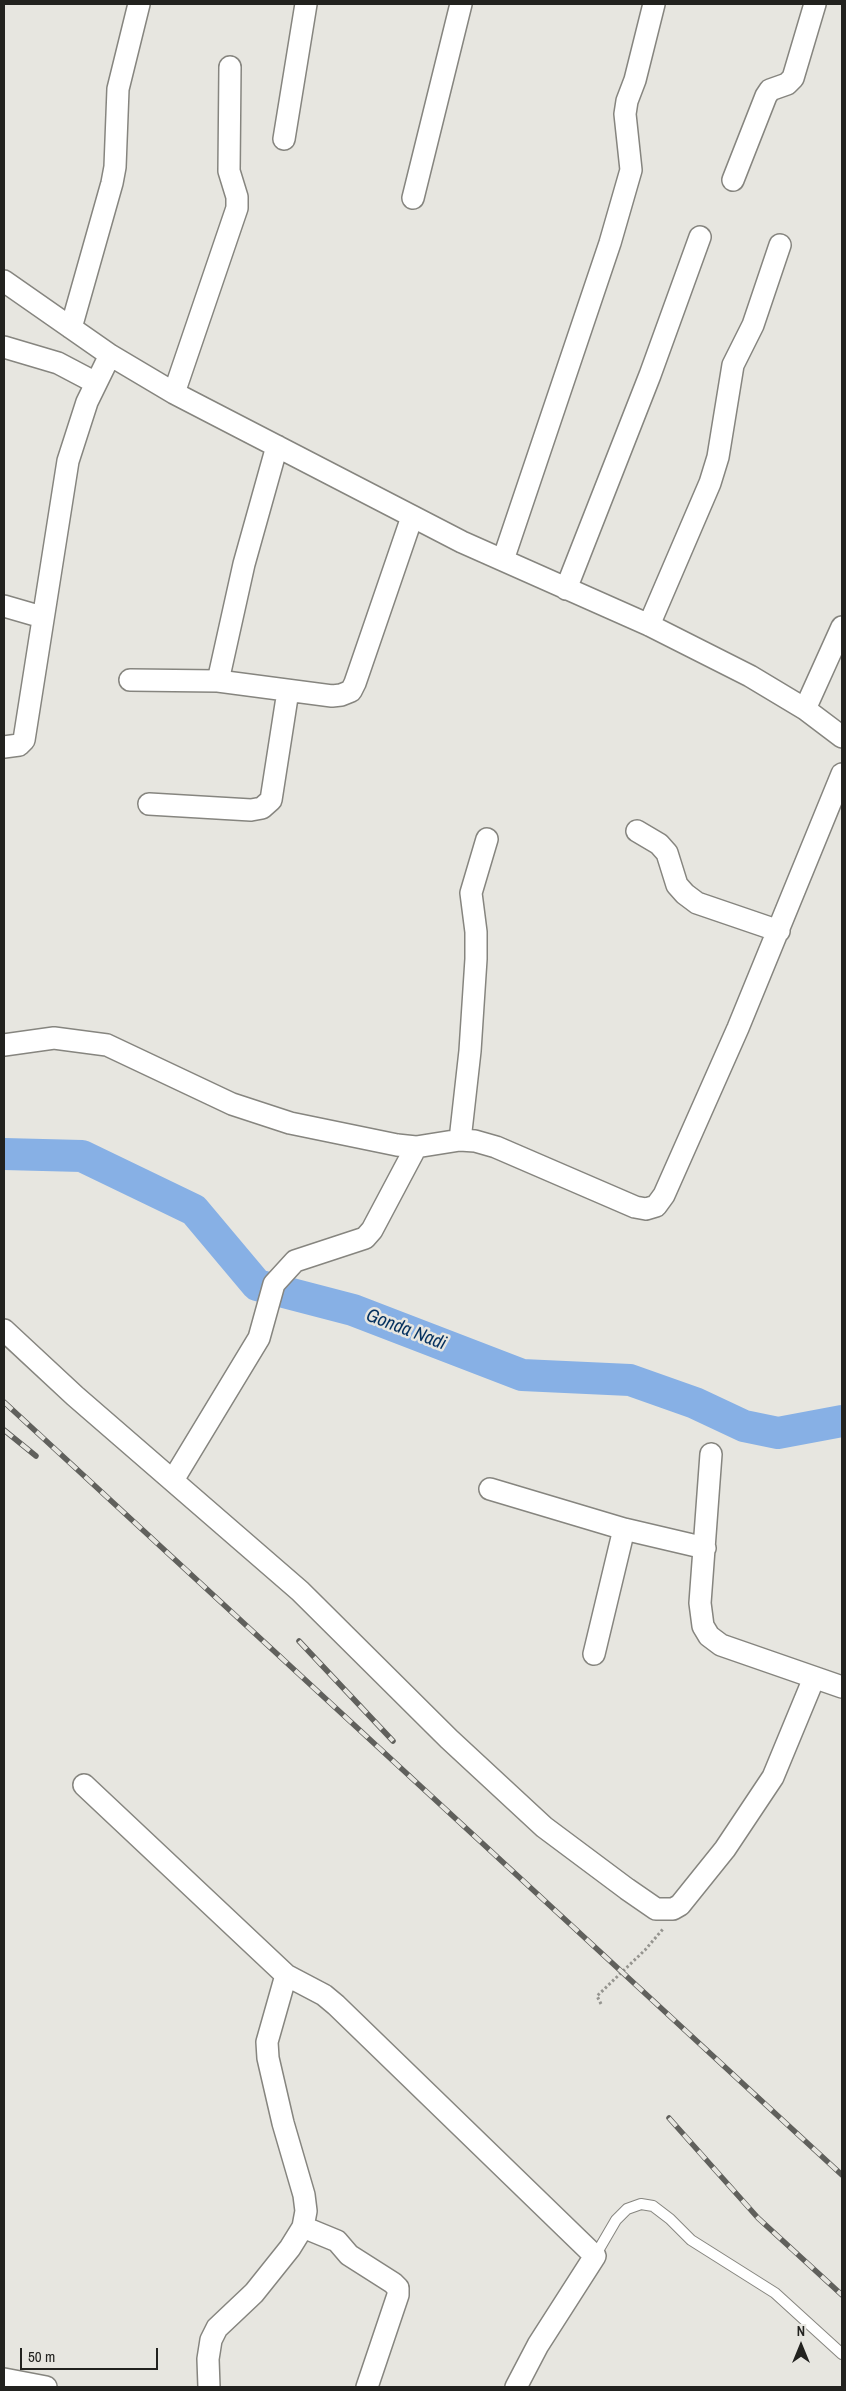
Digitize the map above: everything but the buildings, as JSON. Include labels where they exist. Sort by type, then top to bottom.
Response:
[{"type":"street","points":[[71,328],[112,183],[115,167],[118,88],[138,4]]},
{"type":"street","points":[[284,139],[306,4]]},
{"type":"street","points":[[413,198],[461,4]]},
{"type":"street","points":[[502,560],[610,243],[631,170],[625,114],[654,4]]},
{"type":"street","points":[[734,180],[766,96],[770,90],[787,84],[792,78],[815,4]]},
{"type":"street","points":[[174,393],[237,208],[237,197],[229,171],[230,67]]},
{"type":"street","points":[[566,589],[650,375],[700,238]]},
{"type":"street","points":[[649,625],[710,483],[718,456],[733,366],[753,325],[780,245]]},
{"type":"street","points":[[4,281],[110,355],[174,393],[412,516],[502,560],[649,625],[750,676],[805,709],[842,737]]},
{"type":"street","points":[[4,346],[58,363],[96,382]]},
{"type":"street","points":[[4,747],[19,745],[24,740],[68,461],[87,402],[110,355]]},
{"type":"street","points":[[218,681],[244,564],[277,446]]},
{"type":"street","points":[[130,680],[218,681],[332,696],[351,691],[412,516]]},
{"type":"street","points":[[4,606],[42,617]]},
{"type":"street","points":[[805,709],[842,627]]},
{"type":"street","points":[[149,804],[251,810],[262,808],[270,800],[288,691]]},
{"type":"street","points":[[4,1046],[54,1038],[106,1045],[232,1104],[290,1123],[397,1145],[416,1147],[460,1140],[475,1141],[496,1147],[635,1206],[646,1209],[656,1206],[664,1195],[738,1028],[842,774]]},
{"type":"street","points":[[637,831],[659,844],[667,853],[678,885],[685,894],[697,903],[778,930]]},
{"type":"street","points":[[460,1140],[470,1052],[476,959],[472,893],[487,839]]},
{"type":"street","points":[[173,1480],[259,1338],[271,1293],[295,1261],[365,1238],[372,1230],[416,1147]]},
{"type":"street","points":[[4,1330],[75,1396],[300,1591],[449,1739],[544,1827],[656,1909],[673,1909],[680,1905],[725,1849],[773,1777],[814,1678]]},
{"type":"street","points":[[711,1454],[700,1604],[703,1626],[709,1636],[721,1645],[842,1687]]},
{"type":"street","points":[[490,1489],[624,1530],[705,1548]]},
{"type":"street","points":[[594,1654],[624,1530]]},
{"type":"street","points":[[84,1785],[286,1975],[324,1995],[336,2005],[595,2256],[538,2345],[516,2387]]},
{"type":"street","points":[[209,2387],[208,2359],[211,2340],[217,2328],[254,2293],[290,2248],[303,2227],[306,2211],[304,2195],[283,2124],[268,2058],[267,2042],[286,1975]]},
{"type":"street","points":[[303,2227],[337,2241],[349,2255],[398,2288],[398,2295],[367,2387]]},
{"type":"street","points":[[4,2379],[46,2387]]},
{"type":"lane","points":[[595,2256],[616,2220],[627,2209],[640,2204],[653,2206],[670,2218],[691,2240],[775,2292],[842,2354]]},
{"type":"path","points":[[601,2004],[597,1996],[645,1950],[667,1924],[673,1909]]},
{"type":"waterway","name":"Gonda Nadi","points":[[4,1154],[82,1156],[194,1210],[257,1285],[353,1310],[522,1375],[630,1380],[695,1403],[744,1426],[778,1433],[842,1421]]},
{"type":"railway","points":[[4,1402],[842,2175]]},
{"type":"railway","points":[[4,1430],[36,1456]]},
{"type":"railway","points":[[299,1641],[393,1741]]},
{"type":"railway","points":[[669,2118],[758,2218],[842,2295]]}]
